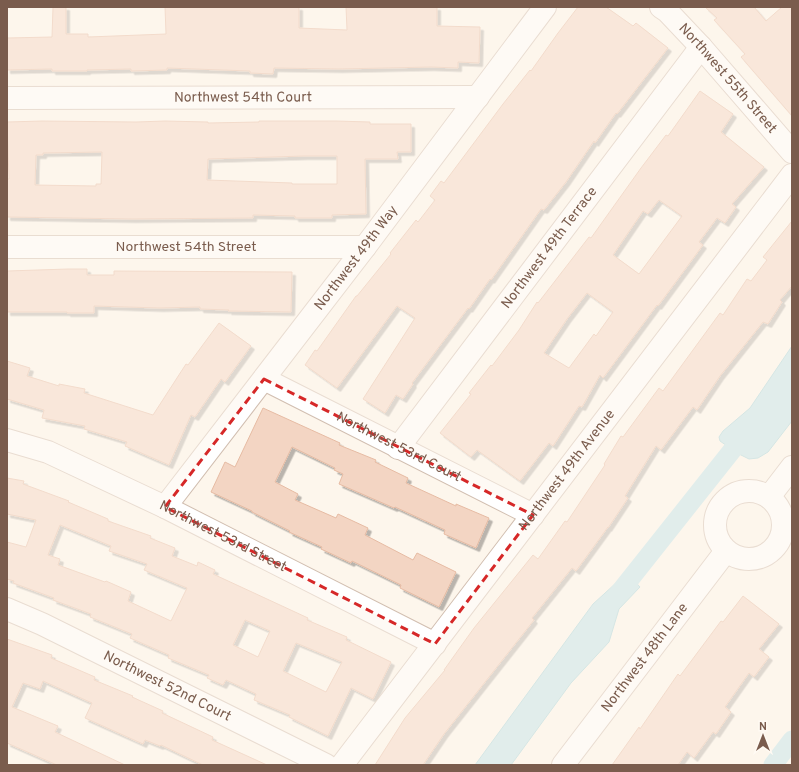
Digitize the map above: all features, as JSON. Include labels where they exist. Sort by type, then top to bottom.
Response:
[{"type":"street","name":"Northwest 49th Way","points":[[165,507],[365,247],[545,7]]},
{"type":"street","name":"Northwest 55th Street","points":[[661,7],[667,10],[792,152]]},
{"type":"street","name":"Northwest 49th Terrace","points":[[398,448],[701,48]]},
{"type":"street","name":"Northwest 54th Court","points":[[7,98],[478,97]]},
{"type":"street","name":"Northwest 49th Avenue","points":[[342,765],[792,175]]},
{"type":"street","name":"Northwest 54th Street","points":[[7,247],[365,247]]},
{"type":"street","name":"Northwest 53rd Court","points":[[264,379],[533,515]]},
{"type":"street","name":"Northwest 53rd Street","points":[[7,440],[48,452],[165,507],[435,644]]},
{"type":"street","points":[[769,497],[792,467]]},
{"type":"street","points":[[750,490],[760,492],[769,497],[777,505],[782,515],[784,526],[782,537],[776,546],[768,554],[747,560],[736,557],[726,551],[719,543],[715,533],[714,523],[717,512],[722,503],[730,496],[739,492],[750,490]]},
{"type":"street","name":"Northwest 48th Lane","points":[[563,765],[726,551]]},
{"type":"street","name":"Northwest 52nd Court","points":[[7,609],[42,624],[326,765]]},
{"type":"highlighted area","points":[[264,379],[533,515],[435,644],[165,507]]},
{"type":"water","points":[[792,346],[792,421],[768,452],[758,458],[749,459],[737,453],[720,441],[719,437],[723,431],[750,408]]},
{"type":"water","points":[[627,573],[640,587],[619,609],[609,642],[571,683],[511,765],[475,765],[593,604]]},
{"type":"building","points":[[53,7],[66,7],[66,34],[88,34],[88,37],[166,34],[165,7],[299,7],[299,28],[347,30],[346,7],[437,7],[437,26],[480,27],[479,63],[458,62],[458,68],[274,68],[273,74],[250,73],[250,71],[167,68],[167,70],[131,71],[131,69],[87,71],[52,71],[52,69],[7,70],[7,38],[52,37]]},
{"type":"building","points":[[578,7],[606,7],[633,26],[636,23],[668,48],[617,114],[616,113],[595,143],[594,141],[566,182],[544,210],[541,209],[491,280],[490,279],[469,309],[468,308],[412,383],[413,384],[403,399],[396,395],[385,413],[363,399],[415,318],[397,306],[337,388],[305,365],[315,350],[317,351],[356,296],[391,254],[390,253],[416,220],[418,222],[435,200],[430,196],[441,181],[444,183],[503,104],[530,70],[531,71]]},
{"type":"building","points":[[705,7],[754,7],[766,21],[782,7],[792,7],[792,116],[741,57],[745,54],[714,20],[717,18]]},
{"type":"building","points":[[700,91],[733,114],[721,132],[764,167],[732,204],[736,207],[725,223],[717,218],[699,242],[703,245],[658,306],[657,305],[603,378],[600,375],[582,407],[579,406],[553,446],[549,443],[520,481],[477,450],[471,457],[440,433],[471,394],[469,393],[491,365],[492,366],[519,330],[537,302],[538,303],[589,237],[591,238],[641,168],[666,135],[668,136]],"holes":[[[659,200],[682,216],[639,274],[613,255],[643,211],[648,214]],[[587,293],[613,312],[596,336],[594,334],[569,368],[544,353]]]},
{"type":"building","points":[[165,121],[208,123],[259,121],[336,121],[370,122],[370,124],[411,124],[411,152],[397,152],[398,159],[365,159],[366,214],[332,215],[332,218],[295,218],[295,216],[253,215],[253,218],[132,219],[7,217],[7,179],[9,179],[7,122]],"holes":[[[102,152],[101,184],[96,184],[96,186],[35,185],[36,155],[43,155],[43,153]],[[337,156],[337,184],[292,184],[207,180],[208,159]]]},
{"type":"building","points":[[792,221],[792,286],[780,300],[782,302],[768,324],[763,322],[720,376],[697,410],[693,407],[661,450],[656,446],[625,496],[628,498],[608,528],[576,571],[572,568],[532,618],[534,620],[444,734],[423,765],[375,765],[405,718],[445,670],[474,628],[533,555],[538,559],[565,521],[567,522],[605,465],[604,464],[621,436],[623,437],[659,388],[663,391],[720,313],[723,315],[747,279],[751,281],[767,260],[763,257]]},
{"type":"building","points":[[87,269],[87,275],[114,275],[114,271],[292,272],[291,312],[228,311],[229,310],[200,309],[200,307],[160,308],[94,306],[94,313],[7,312],[7,271]]},
{"type":"building","points":[[219,323],[251,346],[225,382],[221,379],[195,417],[191,415],[169,465],[125,446],[127,442],[84,429],[85,426],[42,418],[44,410],[7,399],[7,361],[30,368],[27,376],[59,386],[59,384],[85,389],[84,393],[153,415],[186,364],[188,365]]},
{"type":"building","points":[[263,408],[340,443],[339,445],[376,460],[375,462],[408,478],[406,483],[456,506],[456,504],[489,518],[476,548],[444,534],[445,530],[339,484],[343,474],[334,470],[335,468],[292,447],[275,482],[298,494],[295,500],[336,518],[338,514],[368,528],[365,535],[413,560],[417,553],[456,572],[439,607],[400,588],[401,585],[352,561],[351,563],[321,549],[322,547],[289,532],[290,531],[252,511],[211,492],[225,462],[235,467]]},
{"type":"building","points":[[7,478],[24,481],[23,484],[69,501],[68,502],[108,519],[108,521],[151,536],[150,538],[175,548],[172,556],[197,566],[198,562],[215,570],[213,574],[308,618],[307,620],[347,637],[346,640],[391,662],[373,699],[351,688],[328,736],[289,717],[290,715],[254,700],[256,694],[226,680],[223,685],[207,678],[209,675],[168,658],[169,655],[130,638],[132,634],[90,617],[91,614],[53,600],[54,598],[13,583],[14,581],[7,579],[7,542],[26,547],[36,520],[7,514]],"holes":[[[60,525],[111,546],[109,551],[147,564],[144,570],[187,588],[171,621],[128,601],[131,592],[106,581],[105,582],[58,565],[60,559],[48,555]],[[245,620],[270,631],[258,657],[233,645]],[[296,643],[342,662],[326,692],[283,671]]]},
{"type":"building","points":[[743,596],[779,624],[759,649],[769,657],[754,677],[749,673],[725,707],[731,712],[716,734],[713,732],[694,758],[687,752],[678,765],[612,765],[639,727],[640,729],[678,674],[680,676],[721,621],[723,622]]},
{"type":"building","points":[[7,639],[52,655],[51,658],[95,677],[94,680],[133,696],[132,697],[163,711],[162,713],[213,737],[212,740],[267,765],[203,765],[161,745],[160,746],[145,740],[143,744],[85,718],[92,703],[43,681],[40,689],[23,683],[12,707],[58,726],[55,732],[125,765],[57,765],[7,743]]},
{"type":"waterway","points":[[615,598],[749,429]]},
{"type":"waterway","points":[[773,765],[792,740]]}]
